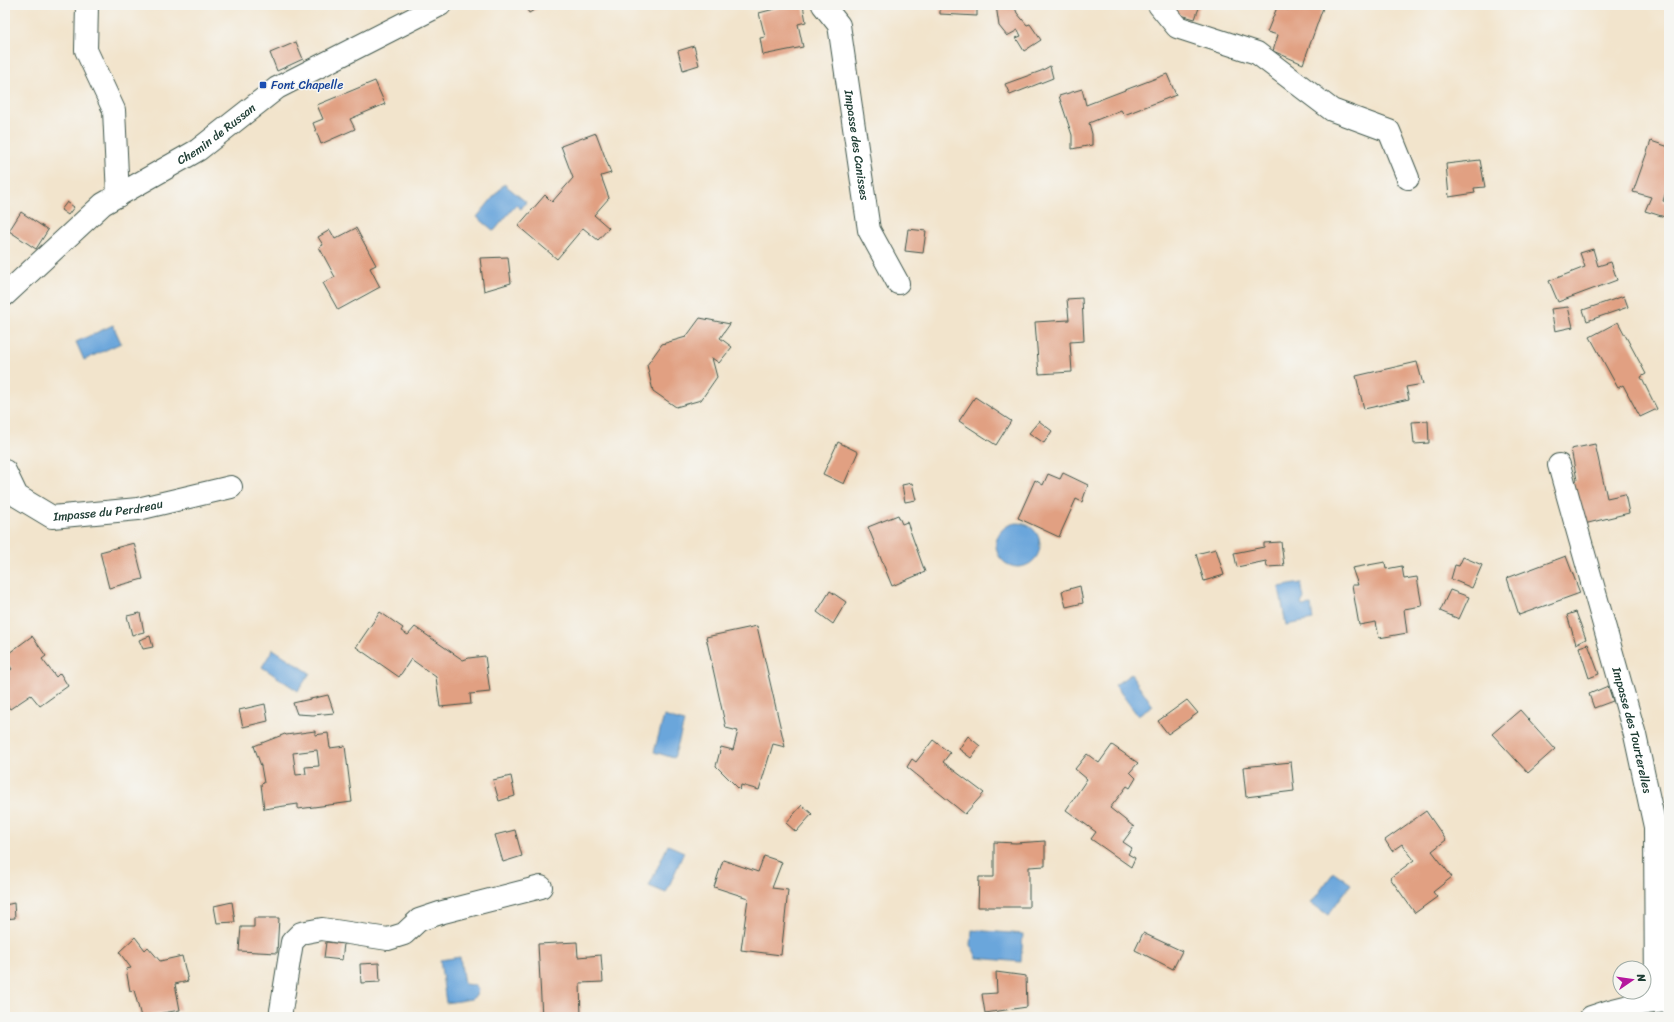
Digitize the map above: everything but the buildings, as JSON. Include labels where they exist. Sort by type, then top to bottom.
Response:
[{"type":"street","points":[[87,5],[86,50],[114,110],[118,196]]},
{"type":"street","name":"Chemin de Russan","points":[[5,295],[104,204],[198,150],[277,88],[440,5]]},
{"type":"street","name":"Impasse des Canisses","points":[[823,5],[839,25],[869,230],[898,283]]},
{"type":"street","points":[[1159,5],[1177,27],[1257,53],[1332,110],[1389,131],[1408,178]]},
{"type":"street","name":"Impasse des Tourterelles","points":[[1559,465],[1635,735],[1655,827],[1662,1002]]},
{"type":"street","name":"Impasse du Perdreau","points":[[5,471],[17,496],[52,517],[138,509],[231,487]]},
{"type":"street","points":[[280,1017],[292,942],[302,933],[322,929],[388,940],[404,934],[418,920],[442,912],[541,887]]},
{"type":"street","points":[[1591,1017],[1616,1008],[1662,1002]]},
{"type":"water","points":[[504,184],[526,202],[521,209],[516,205],[494,231],[477,217]]},
{"type":"water","points":[[113,325],[121,343],[84,360],[76,342]]},
{"type":"water","points":[[1018,523],[1030,527],[1036,533],[1040,545],[1036,557],[1030,563],[1018,567],[1006,563],[1000,557],[996,545],[1000,533],[1006,527]]},
{"type":"water","points":[[1301,583],[1304,598],[1301,604],[1303,606],[1311,605],[1313,620],[1286,625],[1279,587]]},
{"type":"water","points":[[273,649],[310,673],[298,691],[262,667]]},
{"type":"water","points":[[1131,674],[1153,706],[1138,716],[1115,685]]},
{"type":"water","points":[[664,716],[684,722],[674,758],[654,752]]},
{"type":"water","points":[[668,845],[684,852],[666,893],[649,886]]},
{"type":"water","points":[[1334,872],[1351,884],[1328,915],[1311,903]]},
{"type":"water","points":[[972,930],[1023,934],[1021,962],[977,958],[971,945]]},
{"type":"water","points":[[460,957],[464,984],[474,985],[478,990],[476,996],[471,999],[446,1003],[440,960]]},
{"type":"place","name":"Font Chapelle","points":[[263,85]]}]
